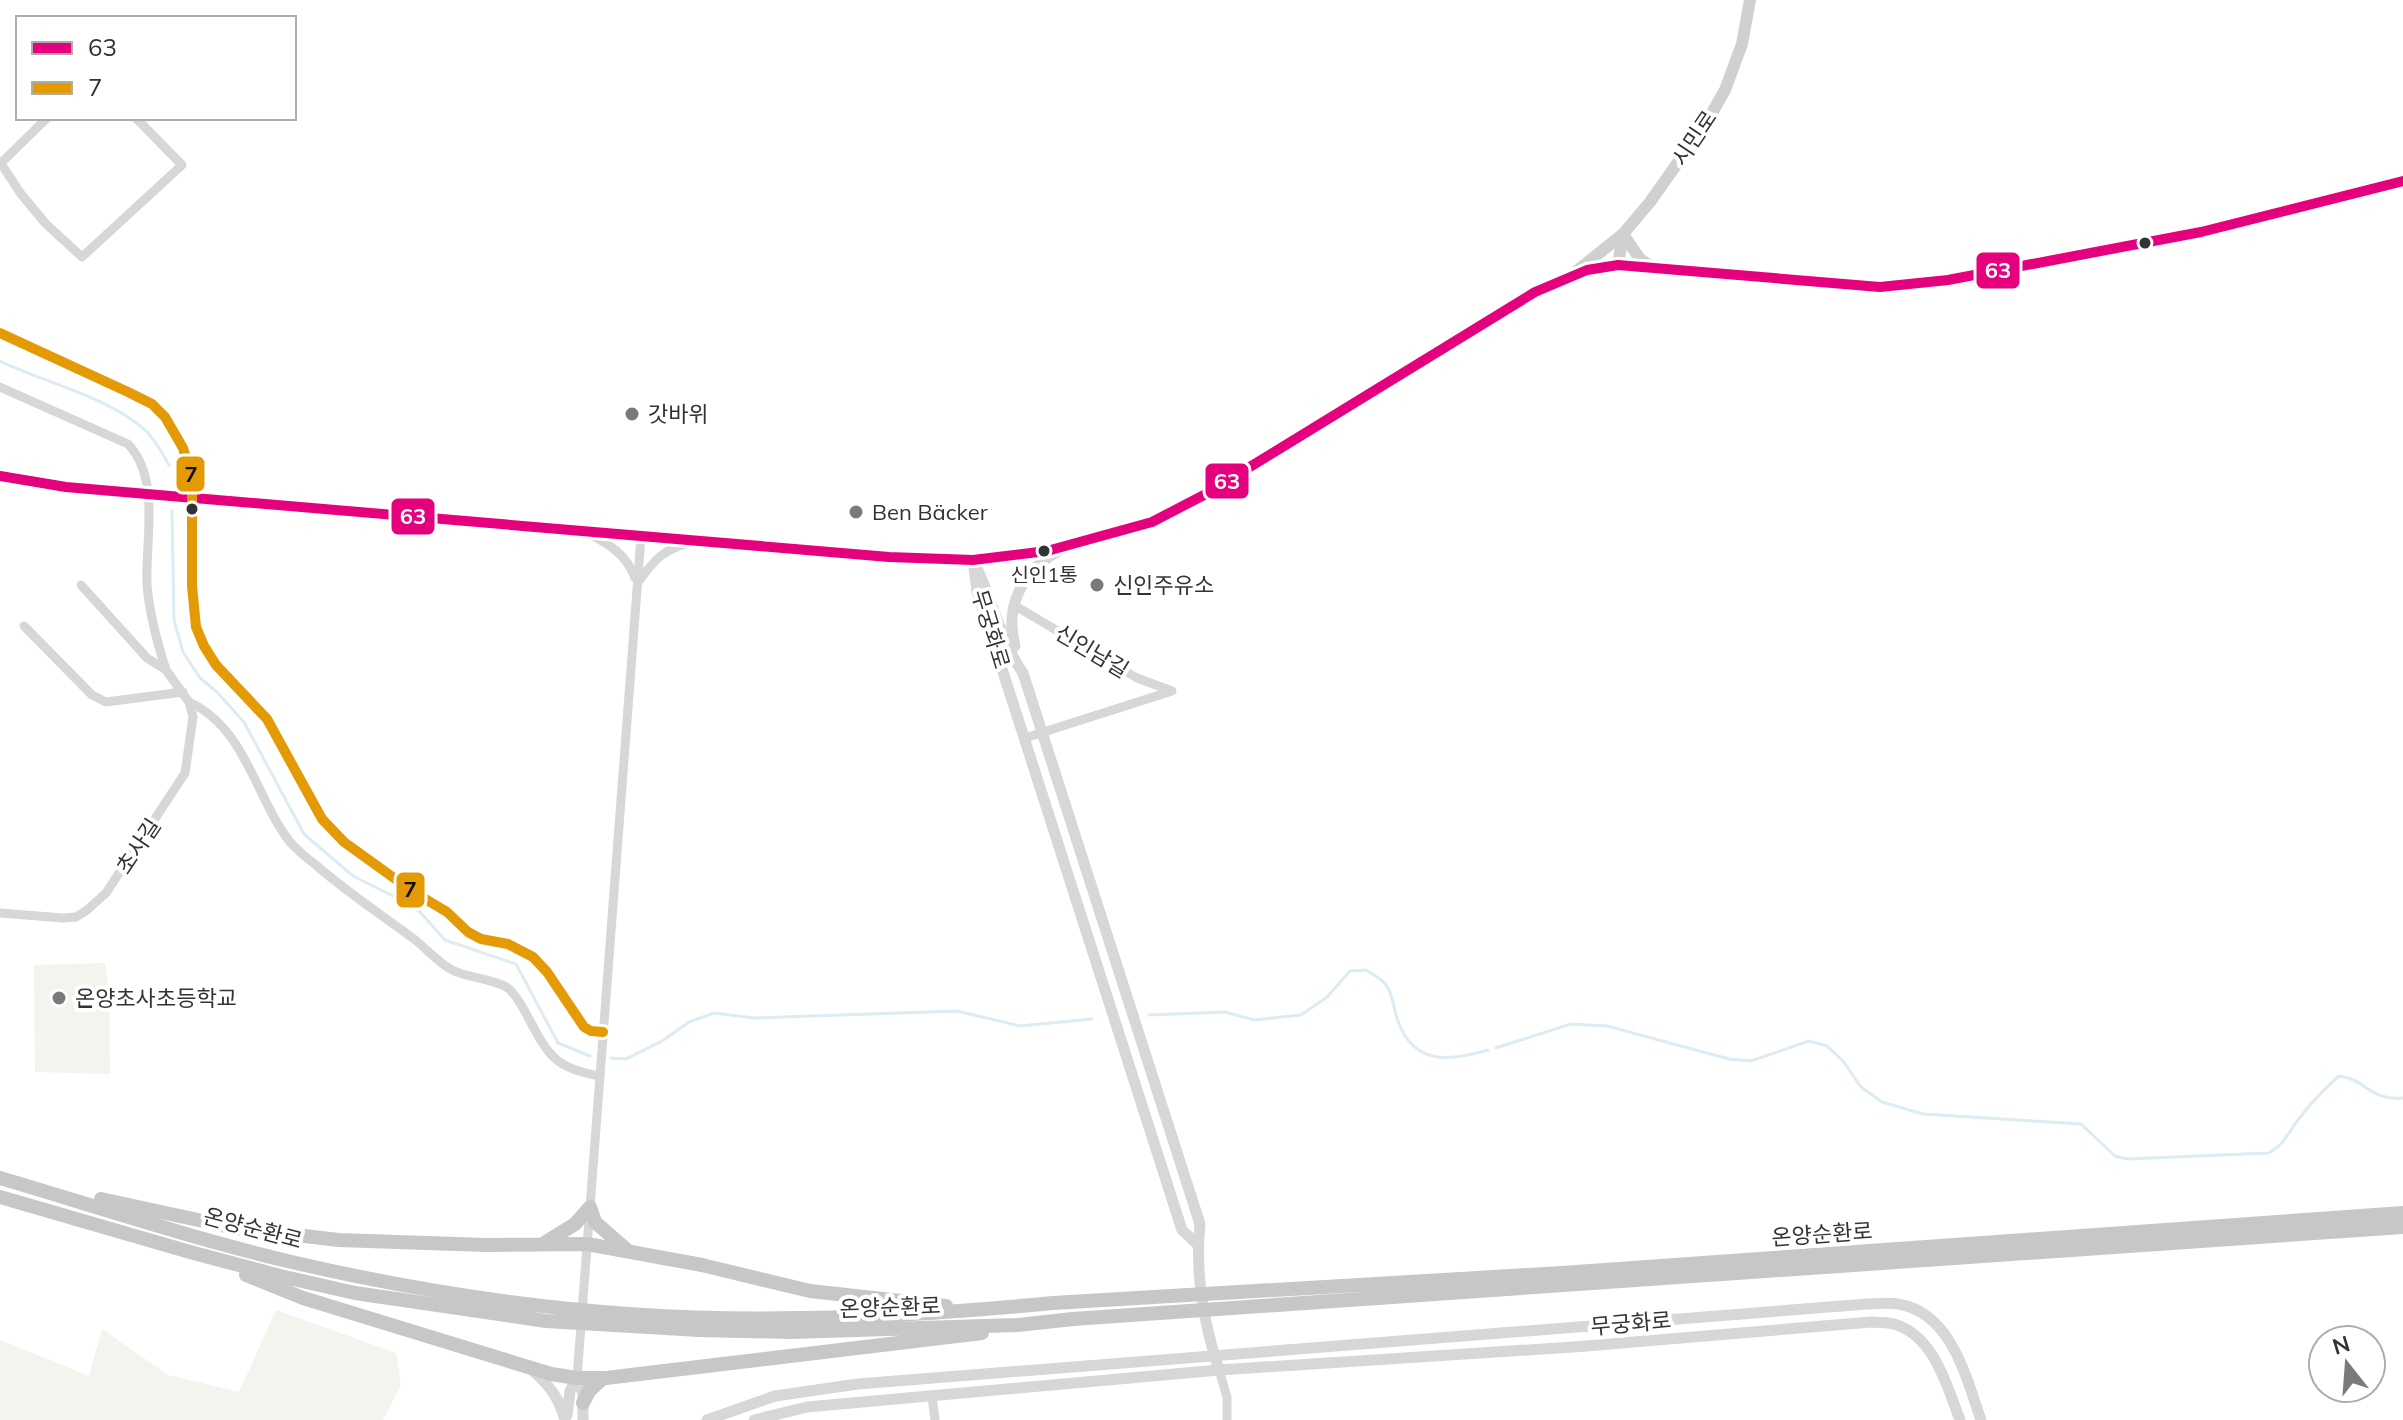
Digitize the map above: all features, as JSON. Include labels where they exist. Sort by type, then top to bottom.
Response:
[{"type":"highway","points":[[0,1178],[235,1228],[353,1241],[587,1244],[702,1265],[810,1291],[921,1301],[970,1311]]},
{"type":"highway","name":"온양순환로","points":[[0,1178],[295,1263],[611,1318],[791,1332],[1018,1325],[2403,1227]]},
{"type":"highway","name":"온양순환로","points":[[0,1197],[190,1252],[355,1293],[546,1321],[611,1318],[798,1319],[970,1311],[1896,1251],[2403,1213]]},
{"type":"highway","points":[[538,1245],[575,1224],[590,1207]]},
{"type":"highway","points":[[590,1207],[595,1222],[630,1252]]},
{"type":"highway","points":[[190,1252],[303,1298],[529,1368],[577,1378],[603,1378],[755,1358],[962,1337],[1018,1325]]},
{"type":"highway","points":[[583,1403],[589,1391],[603,1378]]},
{"type":"main road","name":"시민로","points":[[1569,276],[1623,234],[1650,202],[1708,120],[1725,90],[1742,44],[1750,0]]},
{"type":"main road","points":[[0,476],[66,487],[641,537],[889,557],[973,560],[1068,546],[1152,522],[1204,495],[1535,292],[1569,276],[1618,265],[1880,287],[1948,280],[2201,232],[2403,181]]},
{"type":"main road","points":[[1618,265],[1618,249],[1623,234]]},
{"type":"main road","points":[[1623,234],[1640,259],[1657,270]]},
{"type":"street","points":[[45,120],[0,162],[46,224],[82,257],[182,165],[138,120]]},
{"type":"street","points":[[0,333],[152,404],[175,430],[192,478],[192,586],[196,627],[216,665],[267,719],[322,819],[344,842],[447,912],[468,932],[481,939],[508,944],[533,957],[547,972],[584,1027],[603,1032]]},
{"type":"street","points":[[0,387],[128,444],[137,454],[145,471],[147,494],[147,586],[153,626],[166,670],[186,697],[225,729],[256,776],[276,821],[292,844],[335,882],[418,942],[449,969],[507,987],[517,998],[549,1052],[572,1072],[600,1076]]},
{"type":"street","points":[[587,532],[624,557],[637,583]]},
{"type":"street","points":[[583,1420],[583,1403],[577,1378],[641,537]]},
{"type":"street","points":[[637,583],[656,557],[671,547],[696,541]]},
{"type":"street","points":[[1023,673],[1012,636],[1014,605],[1027,575],[1051,554],[1068,546]]},
{"type":"street","name":"무궁화로","points":[[973,560],[987,587],[1013,659],[1023,673],[1200,1224],[1198,1245],[1207,1328],[1219,1370],[1574,1347],[1871,1322],[1897,1325],[1923,1344],[1933,1356],[1960,1420]]},
{"type":"street","name":"무궁화로","points":[[973,560],[977,591],[1182,1230],[1198,1245]]},
{"type":"street","points":[[81,585],[147,658],[166,670]]},
{"type":"street","name":"신인남길","points":[[1014,605],[1137,678],[1172,691],[1042,733]]},
{"type":"street","points":[[24,626],[92,695],[106,702],[186,697]]},
{"type":"street","name":"초사길","points":[[0,913],[76,917],[106,893],[185,773],[193,717],[186,697]]},
{"type":"street","points":[[1025,738],[1042,733]]},
{"type":"street","name":"무궁화로","points":[[1214,1354],[1898,1304],[1920,1311],[1944,1331],[1981,1420]]},
{"type":"street","points":[[707,1420],[775,1396],[817,1389],[1214,1354]]},
{"type":"street","points":[[529,1368],[553,1391],[566,1420]]},
{"type":"street","points":[[754,1420],[807,1407],[1219,1370],[1227,1397],[1227,1420]]},
{"type":"street","points":[[566,1420],[570,1391],[577,1378]]},
{"type":"street","points":[[932,1396],[935,1420]]},
{"type":"shaded area","points":[[105,963],[109,990],[110,1074],[35,1072],[34,965]]},
{"type":"shaded area","points":[[276,1310],[396,1353],[401,1385],[383,1420],[0,1420],[0,1340],[89,1376],[102,1329],[168,1375],[239,1392]]},
{"type":"waterway","points":[[0,361],[95,399],[130,418],[152,438],[169,465]]},
{"type":"waterway","points":[[172,511],[174,620],[183,652],[200,678],[244,722],[304,834],[353,876],[420,912],[445,940],[516,964],[558,1043],[590,1056]]},
{"type":"waterway","points":[[1149,1015],[1225,1012],[1254,1020],[1301,1015],[1327,997],[1350,971],[1366,970],[1386,985],[1405,1036],[1423,1053],[1447,1058],[1488,1050]]},
{"type":"waterway","points":[[611,1058],[626,1059],[662,1041],[689,1022],[714,1013],[754,1018],[957,1011],[1020,1026],[1092,1019]]},
{"type":"waterway","points":[[1496,1048],[1571,1024],[1607,1026],[1729,1059],[1751,1061],[1809,1041],[1827,1046],[1843,1061],[1861,1087],[1882,1102],[1923,1114],[2081,1124],[2115,1156],[2127,1159],[2268,1153],[2282,1143],[2307,1108],[2339,1076],[2356,1081],[2383,1096],[2403,1098]]},
{"type":"transit line","name":"63","points":[[0,476],[66,487],[889,557],[973,560],[1047,551],[1152,522],[1204,495],[1535,292],[1587,270],[1618,265],[1880,287],[1948,280],[2201,232],[2403,181]]},
{"type":"transit line","name":"7","points":[[0,333],[152,404],[165,417],[183,448],[192,478],[192,586],[196,627],[216,665],[267,719],[322,819],[344,842],[447,912],[468,932],[481,939],[508,944],[533,957],[547,972],[584,1027],[603,1032]]},
{"type":"place","name":"갓바위","points":[[632,414]]},
{"type":"place","name":"Ben Bäcker","points":[[856,512]]},
{"type":"place","name":"신인1통","points":[[1044,551]]},
{"type":"place","name":"신인주유소","points":[[1097,585]]},
{"type":"place","name":"온양초사초등학교","points":[[59,998]]}]
